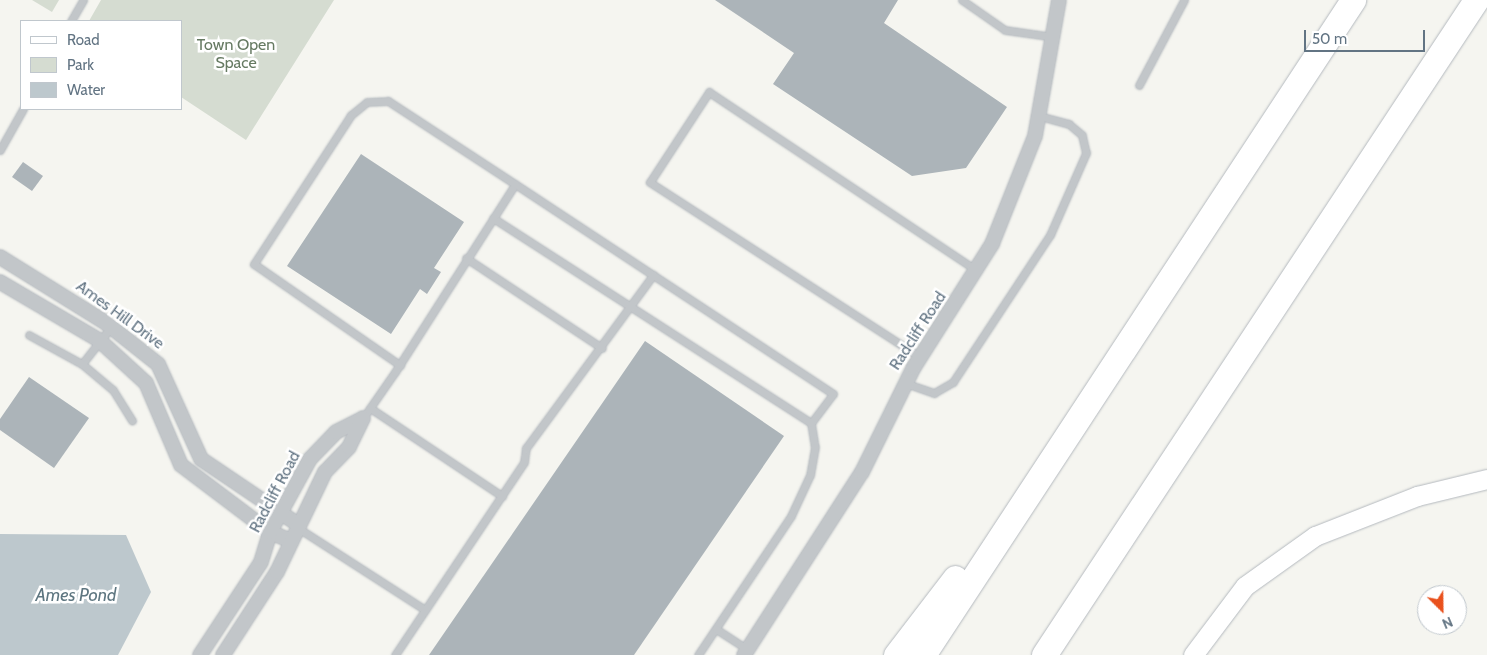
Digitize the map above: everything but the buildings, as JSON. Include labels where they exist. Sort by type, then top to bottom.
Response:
[{"type":"highway","points":[[923,655],[1353,0]]},
{"type":"highway","points":[[1044,655],[1476,0]]},
{"type":"highway","points":[[896,655],[1088,402]]},
{"type":"main road","points":[[1193,655],[1246,586],[1315,536],[1382,508],[1487,479]]},
{"type":"street","name":"Radcliff Road","points":[[746,652],[862,472],[905,383],[920,357],[978,271],[1014,197],[1040,116],[1060,0]]},
{"type":"street","name":"Ames Hill Drive","points":[[0,257],[111,327],[158,364],[201,459],[298,527]]},
{"type":"street","name":"Ames Hill Drive","points":[[0,282],[99,340],[146,383],[181,465],[270,532],[291,541]]},
{"type":"street","name":"Radcliff Road","points":[[200,655],[261,562],[270,532],[281,516],[310,458],[336,432],[367,413]]},
{"type":"street","points":[[222,655],[277,572],[325,472],[349,446],[367,413]]},
{"type":"lane","points":[[72,20],[83,0]]},
{"type":"lane","points":[[962,0],[1004,30],[1054,37]]},
{"type":"lane","points":[[1139,85],[1184,0]]},
{"type":"lane","points":[[920,357],[650,182],[709,92],[978,271]]},
{"type":"lane","points":[[400,365],[254,264],[351,115],[367,102],[388,101],[833,394],[811,423],[815,447],[810,475],[799,500],[698,655]]},
{"type":"lane","points":[[0,150],[22,110]]},
{"type":"lane","points":[[905,383],[916,390],[934,393],[953,382],[1050,235],[1086,153],[1082,135],[1069,124],[1040,116]]},
{"type":"lane","points":[[502,496],[367,413],[400,365],[466,258],[515,184]]},
{"type":"lane","points":[[493,218],[811,423]]},
{"type":"lane","points":[[466,258],[602,348]]},
{"type":"lane","points":[[395,655],[524,462],[526,448],[633,308],[653,276]]},
{"type":"lane","points":[[82,364],[111,327]]},
{"type":"lane","points":[[29,335],[82,364],[112,390],[132,421]]},
{"type":"lane","points":[[298,527],[425,610]]},
{"type":"lane","points":[[716,629],[746,652]]},
{"type":"green space","points":[[32,0],[59,0],[52,12]]},
{"type":"green space","name":"Town Open Space","points":[[101,0],[334,0],[246,140],[182,98],[182,20],[90,20]]},
{"type":"water","name":"Ames Pond","points":[[0,534],[126,535],[151,592],[118,655],[0,655]]}]
